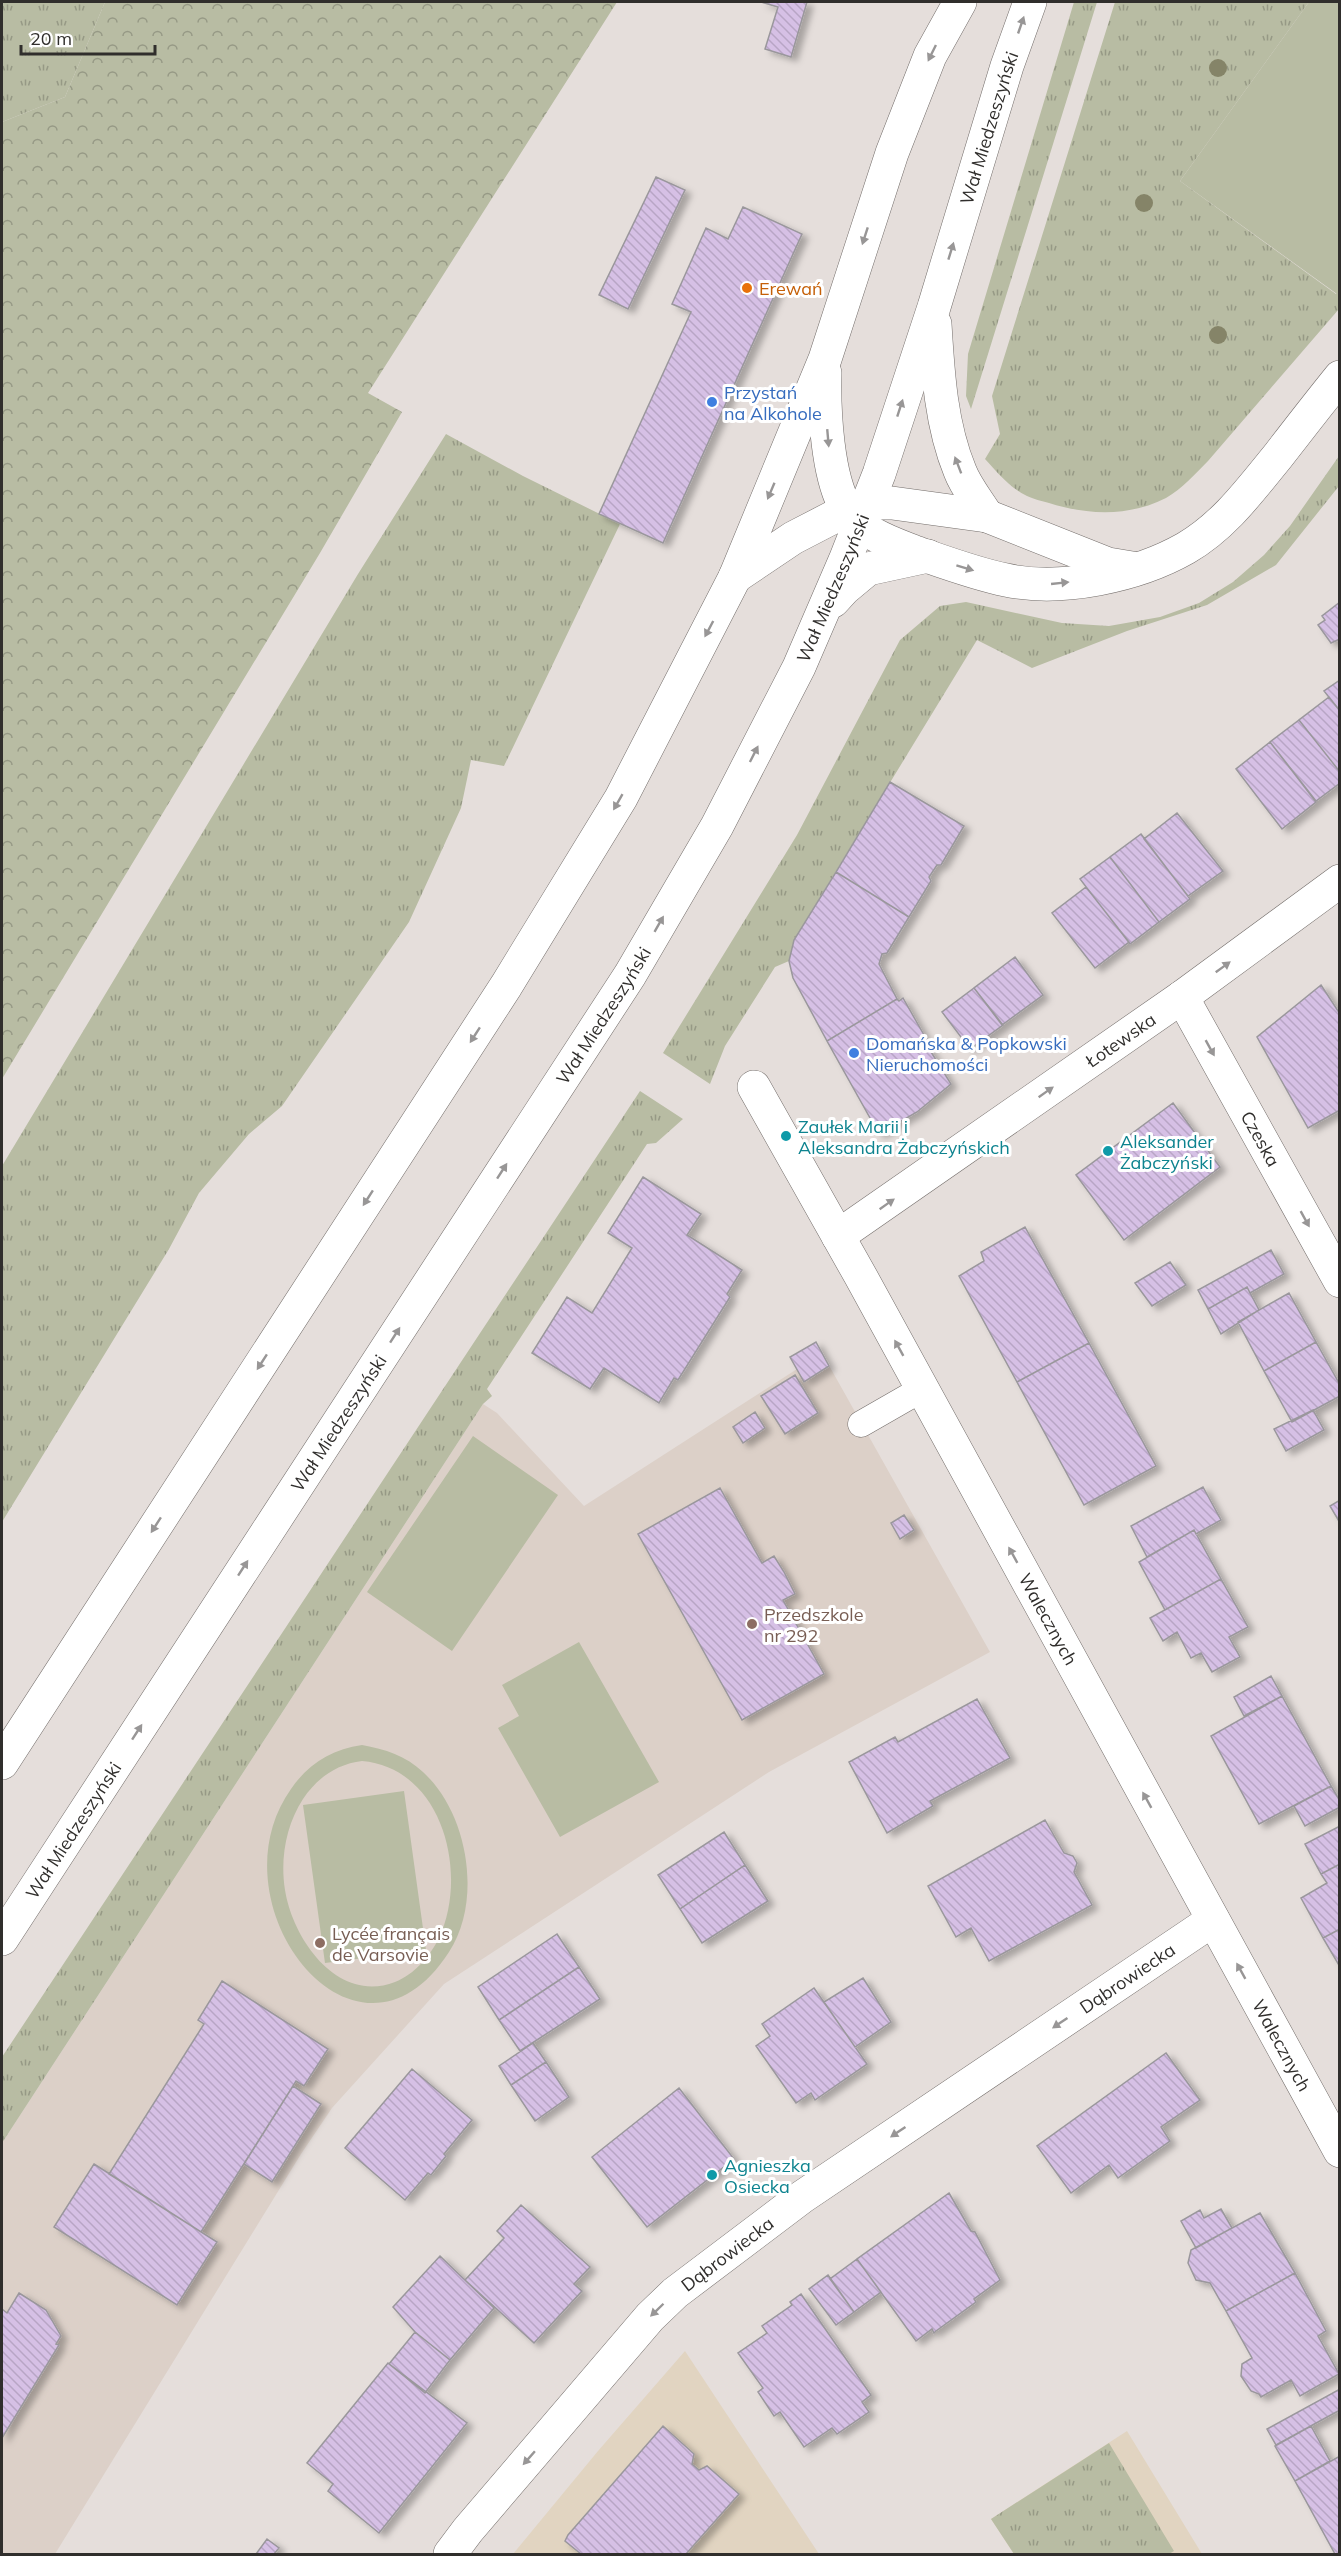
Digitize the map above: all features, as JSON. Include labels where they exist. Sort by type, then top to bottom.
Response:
[{"type":"main road","points":[[2,1763],[507,986],[621,798],[735,577],[825,359],[892,153],[930,56],[960,2]]},
{"type":"main road","name":"Wał Miedzeszyński","points":[[2,1939],[630,975],[717,826],[800,667],[820,618],[934,307],[1007,66],[1030,2]]},
{"type":"main road","points":[[934,307],[939,388],[951,446],[961,474],[987,516]]},
{"type":"main road","points":[[825,359],[825,395],[831,466],[858,512],[886,541],[1002,579],[1052,584],[1094,579],[1163,560],[1212,531],[1239,505],[1340,377]]},
{"type":"main road","points":[[735,577],[793,538],[858,512],[892,503],[987,516],[1108,564],[1136,568]]},
{"type":"main road","points":[[820,618],[844,589],[868,569],[928,556]]},
{"type":"main road","name":"Łotewska","points":[[838,1236],[1182,997],[1340,881]]},
{"type":"main road","name":"Czeska","points":[[1182,997],[1340,1281]]},
{"type":"main road","name":"Walecznych","points":[[754,1087],[1340,2151]]},
{"type":"main road","name":"Dąbrowiecka","points":[[450,2554],[650,2317],[675,2293],[802,2197],[1213,1920]]},
{"type":"lane","points":[[861,1424],[922,1389]]},
{"type":"shaded area","name":"Lycée français de Varsovie","points":[[822,1353],[990,1652],[769,1772],[444,1984],[332,2108],[301,2154],[55,2554],[2,2554],[2,2143],[483,1404],[497,1413],[584,1506]]},
{"type":"shaded area","points":[[685,2351],[819,2554],[513,2554],[598,2451]]},
{"type":"shaded area","points":[[1127,2431],[1202,2554],[1014,2554],[991,2519]]},
{"type":"green space","points":[[2,2],[105,2],[65,97],[2,122]]},
{"type":"green space","points":[[105,2],[617,2],[368,393],[402,412],[320,553],[2,1079],[2,122],[65,97]]},
{"type":"green space","points":[[1074,2],[1097,2],[971,409],[966,396],[968,354]]},
{"type":"green space","points":[[1115,2],[1309,2],[1180,181],[1336,294],[1339,290],[1339,309],[1208,461],[1188,481],[1166,498],[1152,504],[1123,511],[1093,512],[1063,507],[1027,496],[1009,484],[985,459],[1000,434],[992,396]]},
{"type":"green space","points":[[1309,2],[1339,2],[1340,290],[1337,294],[1180,181]]},
{"type":"green space","points":[[446,434],[523,476],[620,524],[504,766],[471,760],[461,808],[409,922],[282,1106],[249,1134],[199,1193],[169,1249],[2,1522],[2,1166],[358,574]]},
{"type":"green space","points":[[1339,456],[1339,486],[1276,565],[1207,605],[1127,631],[1032,668],[977,640],[794,940],[789,961],[775,967],[725,1046],[710,1084],[663,1053],[797,835],[900,640],[940,606],[966,602],[1062,623],[1109,626],[1160,617],[1199,603],[1233,582],[1264,555],[1290,526]]},
{"type":"green space","points":[[640,1091],[683,1119],[656,1143],[647,1144],[487,1389],[492,1396],[483,1404],[2,2143],[2,2057]]},
{"type":"green space","points":[[473,1436],[558,1495],[452,1651],[367,1592]]},
{"type":"green space","points":[[579,1642],[659,1782],[560,1837],[498,1728],[519,1716],[502,1685]]},
{"type":"green space","points":[[362,1745],[387,1751],[402,1757],[423,1772],[438,1789],[451,1810],[466,1858],[468,1883],[466,1908],[449,1952],[412,1991],[374,2003],[337,1994],[305,1967],[281,1929],[268,1883],[270,1835],[291,1789],[313,1765],[331,1754]],"holes":[[[362,1761],[390,1768],[412,1783],[430,1803],[442,1828],[449,1856],[451,1884],[448,1912],[439,1938],[426,1958],[415,1969],[395,1982],[374,1986],[355,1984],[337,1976],[322,1963],[308,1947],[298,1929],[285,1890],[284,1854],[297,1809],[309,1791],[328,1773],[344,1765]]]},
{"type":"green space","points":[[404,1791],[426,1950],[325,1963],[303,1805]]},
{"type":"green space","points":[[1109,2443],[1174,2551],[1169,2554],[1014,2554],[991,2519]]},
{"type":"building","points":[[761,2],[807,2],[791,57],[765,49],[778,7]]},
{"type":"building","points":[[656,177],[685,190],[628,309],[599,295]]},
{"type":"building","points":[[743,207],[802,234],[663,543],[599,514],[691,312],[672,304],[706,228],[728,239]]},
{"type":"building","points":[[1340,602],[1340,639],[1331,643],[1318,625],[1325,620],[1322,616]]},
{"type":"building","points":[[1340,680],[1340,711],[1324,691]]},
{"type":"building","points":[[1329,697],[1340,711],[1340,772],[1299,720]]},
{"type":"building","points":[[1299,720],[1340,772],[1340,783],[1316,801],[1270,742]]},
{"type":"building","points":[[1270,742],[1316,802],[1282,829],[1236,769]]},
{"type":"building","points":[[890,782],[964,826],[941,865],[937,865],[929,877],[931,881],[909,917],[836,872]]},
{"type":"building","points":[[1177,813],[1223,871],[1188,896],[1144,839]]},
{"type":"building","points":[[1141,834],[1190,899],[1159,922],[1110,857]]},
{"type":"building","points":[[1110,857],[1159,922],[1130,944],[1080,879]]},
{"type":"building","points":[[836,872],[909,917],[887,953],[882,954],[879,964],[897,999],[827,1041],[793,978],[789,961],[794,940]]},
{"type":"building","points":[[1086,887],[1129,942],[1095,968],[1052,913]]},
{"type":"building","points":[[1015,957],[1043,995],[1002,1025],[974,988]]},
{"type":"building","points":[[1321,985],[1340,1014],[1340,1110],[1308,1128],[1257,1037]]},
{"type":"building","points":[[974,988],[1003,1025],[970,1049],[942,1012]]},
{"type":"building","points":[[903,998],[924,1035],[923,1039],[951,1084],[917,1112],[879,1134],[827,1041],[897,999],[899,1001]]},
{"type":"building","points":[[1173,1103],[1220,1167],[1124,1240],[1076,1175]]},
{"type":"building","points":[[643,1177],[701,1214],[687,1235],[742,1270],[727,1294],[730,1297],[678,1380],[674,1378],[659,1403],[604,1368],[590,1389],[532,1353],[567,1297],[592,1313],[632,1248],[608,1233]]},
{"type":"building","points":[[1025,1227],[1089,1343],[1017,1382],[959,1276],[984,1261],[981,1252]]},
{"type":"building","points":[[1271,1250],[1284,1274],[1250,1293],[1247,1287],[1208,1309],[1198,1290]]},
{"type":"building","points":[[1170,1262],[1186,1285],[1152,1306],[1135,1283]]},
{"type":"building","points":[[1247,1287],[1259,1310],[1221,1334],[1208,1309]]},
{"type":"building","points":[[1289,1293],[1316,1342],[1264,1371],[1238,1322]]},
{"type":"building","points":[[816,1342],[829,1366],[804,1382],[790,1357]]},
{"type":"building","points":[[1316,1342],[1340,1385],[1340,1396],[1292,1422],[1264,1371]]},
{"type":"building","points":[[1089,1343],[1156,1466],[1084,1505],[1017,1382]]},
{"type":"building","points":[[795,1375],[818,1413],[785,1434],[761,1396]]},
{"type":"building","points":[[1313,1410],[1324,1430],[1286,1451],[1274,1429]]},
{"type":"building","points":[[755,1412],[765,1428],[743,1443],[733,1427]]},
{"type":"building","points":[[1203,1487],[1221,1520],[1196,1534],[1194,1530],[1147,1557],[1131,1526]]},
{"type":"building","points":[[720,1488],[762,1563],[774,1556],[784,1572],[795,1594],[783,1600],[824,1674],[742,1720],[638,1534]]},
{"type":"building","points":[[1340,1500],[1340,1523],[1330,1506]]},
{"type":"building","points":[[904,1515],[914,1530],[900,1539],[891,1523]]},
{"type":"building","points":[[1194,1530],[1221,1579],[1165,1610],[1139,1562]]},
{"type":"building","points":[[1221,1579],[1248,1627],[1229,1637],[1240,1657],[1212,1672],[1201,1653],[1191,1658],[1177,1632],[1163,1641],[1150,1618]]},
{"type":"building","points":[[1271,1676],[1282,1696],[1244,1716],[1234,1697]]},
{"type":"building","points":[[1282,1696],[1331,1786],[1259,1824],[1211,1736]]},
{"type":"building","points":[[977,1699],[1010,1758],[930,1801],[933,1806],[887,1833],[849,1762],[895,1737],[898,1742]]},
{"type":"building","points":[[1331,1786],[1340,1801],[1340,1807],[1305,1826],[1294,1806]]},
{"type":"building","points":[[1045,1820],[1064,1853],[1073,1856],[1077,1863],[1074,1872],[1092,1905],[989,1961],[971,1928],[956,1937],[928,1886]]},
{"type":"building","points":[[1340,1826],[1340,1864],[1321,1874],[1305,1844]]},
{"type":"building","points":[[724,1832],[745,1865],[680,1909],[658,1875]]},
{"type":"building","points":[[1340,1864],[1340,1929],[1323,1938],[1301,1898],[1327,1883],[1321,1874]]},
{"type":"building","points":[[745,1865],[768,1901],[702,1943],[680,1909]]},
{"type":"building","points":[[1340,1929],[1340,1967],[1323,1938]]},
{"type":"building","points":[[557,1934],[579,1967],[499,2020],[478,1987]]},
{"type":"building","points":[[579,1967],[600,1999],[520,2051],[499,2020]]},
{"type":"building","points":[[863,1978],[891,2022],[855,2047],[824,2002]]},
{"type":"building","points":[[222,1981],[328,2049],[304,2086],[296,2081],[201,2232],[109,2174],[204,2024],[198,2020]]},
{"type":"building","points":[[814,1988],[867,2064],[815,2100],[811,2093],[796,2103],[756,2046],[770,2036],[762,2024]]},
{"type":"building","points":[[533,2043],[546,2062],[511,2085],[499,2066]]},
{"type":"building","points":[[1166,2053],[1200,2100],[1161,2127],[1170,2141],[1118,2178],[1109,2165],[1071,2193],[1037,2146]]},
{"type":"building","points":[[546,2062],[569,2097],[535,2121],[511,2085]]},
{"type":"building","points":[[412,2069],[472,2120],[444,2154],[446,2156],[431,2175],[428,2173],[405,2200],[345,2148]]},
{"type":"building","points":[[293,2086],[321,2104],[272,2182],[244,2164]]},
{"type":"building","points":[[679,2088],[734,2159],[647,2227],[592,2157]]},
{"type":"building","points":[[94,2164],[217,2242],[177,2305],[54,2227]]},
{"type":"building","points":[[949,2193],[971,2231],[975,2232],[1000,2280],[974,2299],[976,2302],[934,2333],[932,2329],[916,2341],[857,2259]]},
{"type":"building","points":[[521,2205],[590,2267],[574,2284],[582,2291],[534,2343],[465,2280],[504,2238],[497,2231]]},
{"type":"building","points":[[1221,2209],[1232,2228],[1196,2248],[1181,2221],[1200,2210],[1204,2218]]},
{"type":"building","points":[[1260,2213],[1295,2273],[1226,2311],[1210,2283],[1196,2280],[1188,2263],[1191,2250]]},
{"type":"building","points":[[440,2256],[494,2308],[450,2360],[415,2332],[393,2307]]},
{"type":"building","points":[[857,2259],[881,2292],[854,2312],[830,2279]]},
{"type":"building","points":[[1295,2273],[1326,2331],[1318,2336],[1339,2374],[1300,2396],[1291,2380],[1261,2397],[1251,2391],[1241,2376],[1242,2364],[1252,2358],[1226,2311]]},
{"type":"building","points":[[828,2275],[854,2312],[836,2325],[809,2289]]},
{"type":"building","points":[[19,2293],[46,2310],[61,2336],[56,2344],[59,2345],[2,2438],[2,2309],[7,2313]]},
{"type":"building","points":[[801,2294],[871,2395],[862,2402],[869,2412],[837,2434],[832,2428],[804,2447],[780,2412],[774,2416],[758,2392],[763,2388],[738,2353],[767,2333],[762,2326],[792,2305],[790,2302]]},
{"type":"building","points":[[415,2332],[450,2360],[425,2393],[389,2364]]},
{"type":"building","points":[[388,2363],[467,2423],[379,2533],[328,2491],[333,2484],[307,2463]]},
{"type":"building","points":[[1340,2389],[1340,2410],[1276,2445],[1267,2429]]},
{"type":"building","points":[[663,2426],[694,2454],[692,2464],[699,2470],[707,2466],[739,2494],[686,2554],[581,2554],[565,2541],[568,2535]]},
{"type":"building","points":[[1311,2426],[1330,2461],[1295,2481],[1275,2446]]},
{"type":"building","points":[[1340,2456],[1340,2554],[1335,2554],[1295,2481]]},
{"type":"building","points":[[267,2539],[279,2548],[274,2554],[256,2554]]},
{"type":"place","name":"Erewań","points":[[747,288]]},
{"type":"place","name":"Przystań na Alkohole","points":[[712,402]]},
{"type":"place","name":"Domańska & Popkowski Nieruchomości","points":[[854,1053]]},
{"type":"place","name":"Zaułek Marii i Aleksandra Żabczyńskich","points":[[786,1136]]},
{"type":"place","name":"Aleksander Żabczyński","points":[[1108,1151]]},
{"type":"place","name":"Przedszkole nr 292","points":[[752,1624]]},
{"type":"place","name":"Lycée français de Varsovie","points":[[320,1943]]},
{"type":"place","name":"Agnieszka Osiecka","points":[[712,2175]]}]
